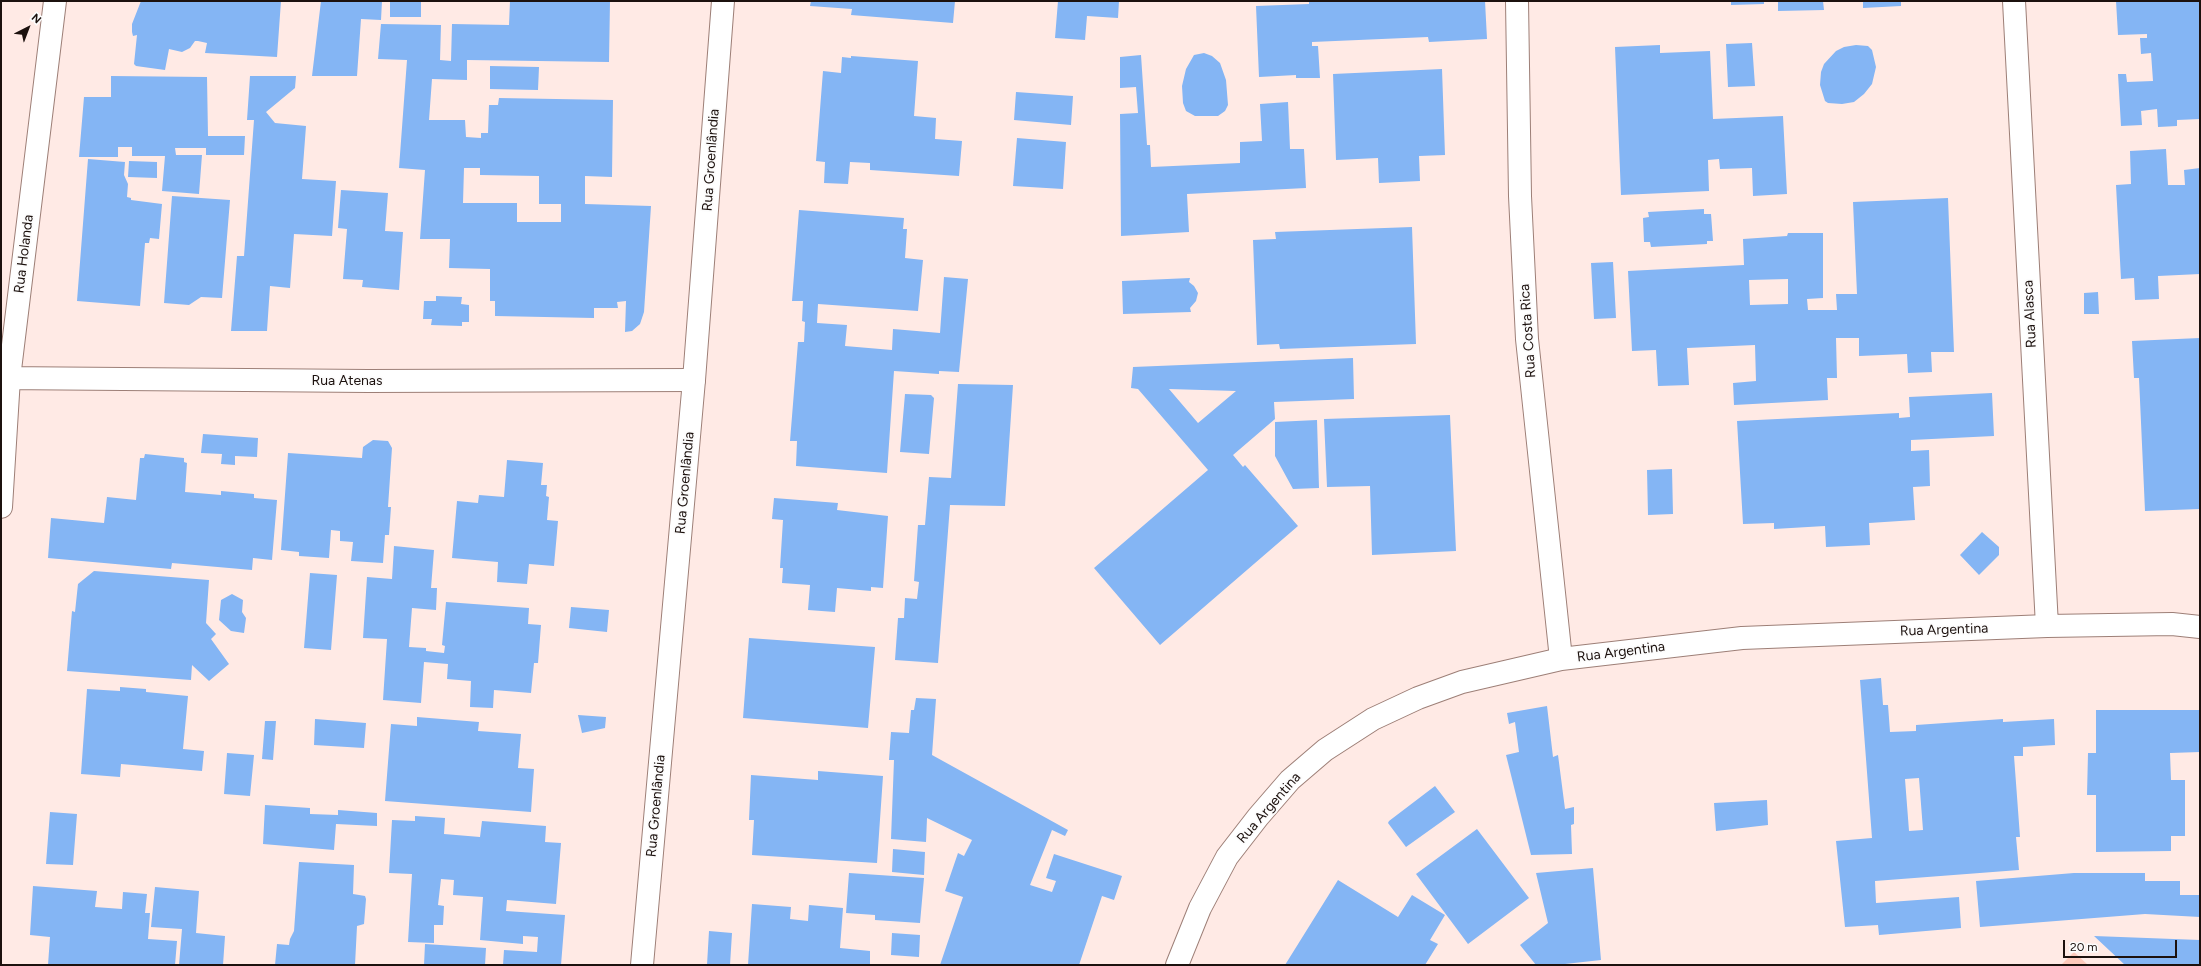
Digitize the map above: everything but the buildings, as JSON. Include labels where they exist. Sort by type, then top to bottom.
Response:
[{"type":"street","name":"Rua Holanda","points":[[1,507],[5,378],[55,1]]},
{"type":"street","name":"Rua Groenlândia","points":[[642,965],[694,380],[723,1]]},
{"type":"street","name":"Rua Costa Rica","points":[[1517,1],[1520,196],[1527,339],[1561,659]]},
{"type":"street","name":"Rua Alasca","points":[[2014,1],[2047,626]]},
{"type":"street","name":"Rua Atenas","points":[[5,378],[368,381],[694,380]]},
{"type":"street","name":"Rua Argentina","points":[[1177,965],[1200,908],[1227,858],[1258,817],[1290,780],[1325,750],[1373,719],[1418,698],[1462,682],[1561,659],[1742,638],[2047,626],[2172,624],[2200,627]]},
{"type":"shaded area","points":[[2074,952],[2088,965],[2061,965]]}]
